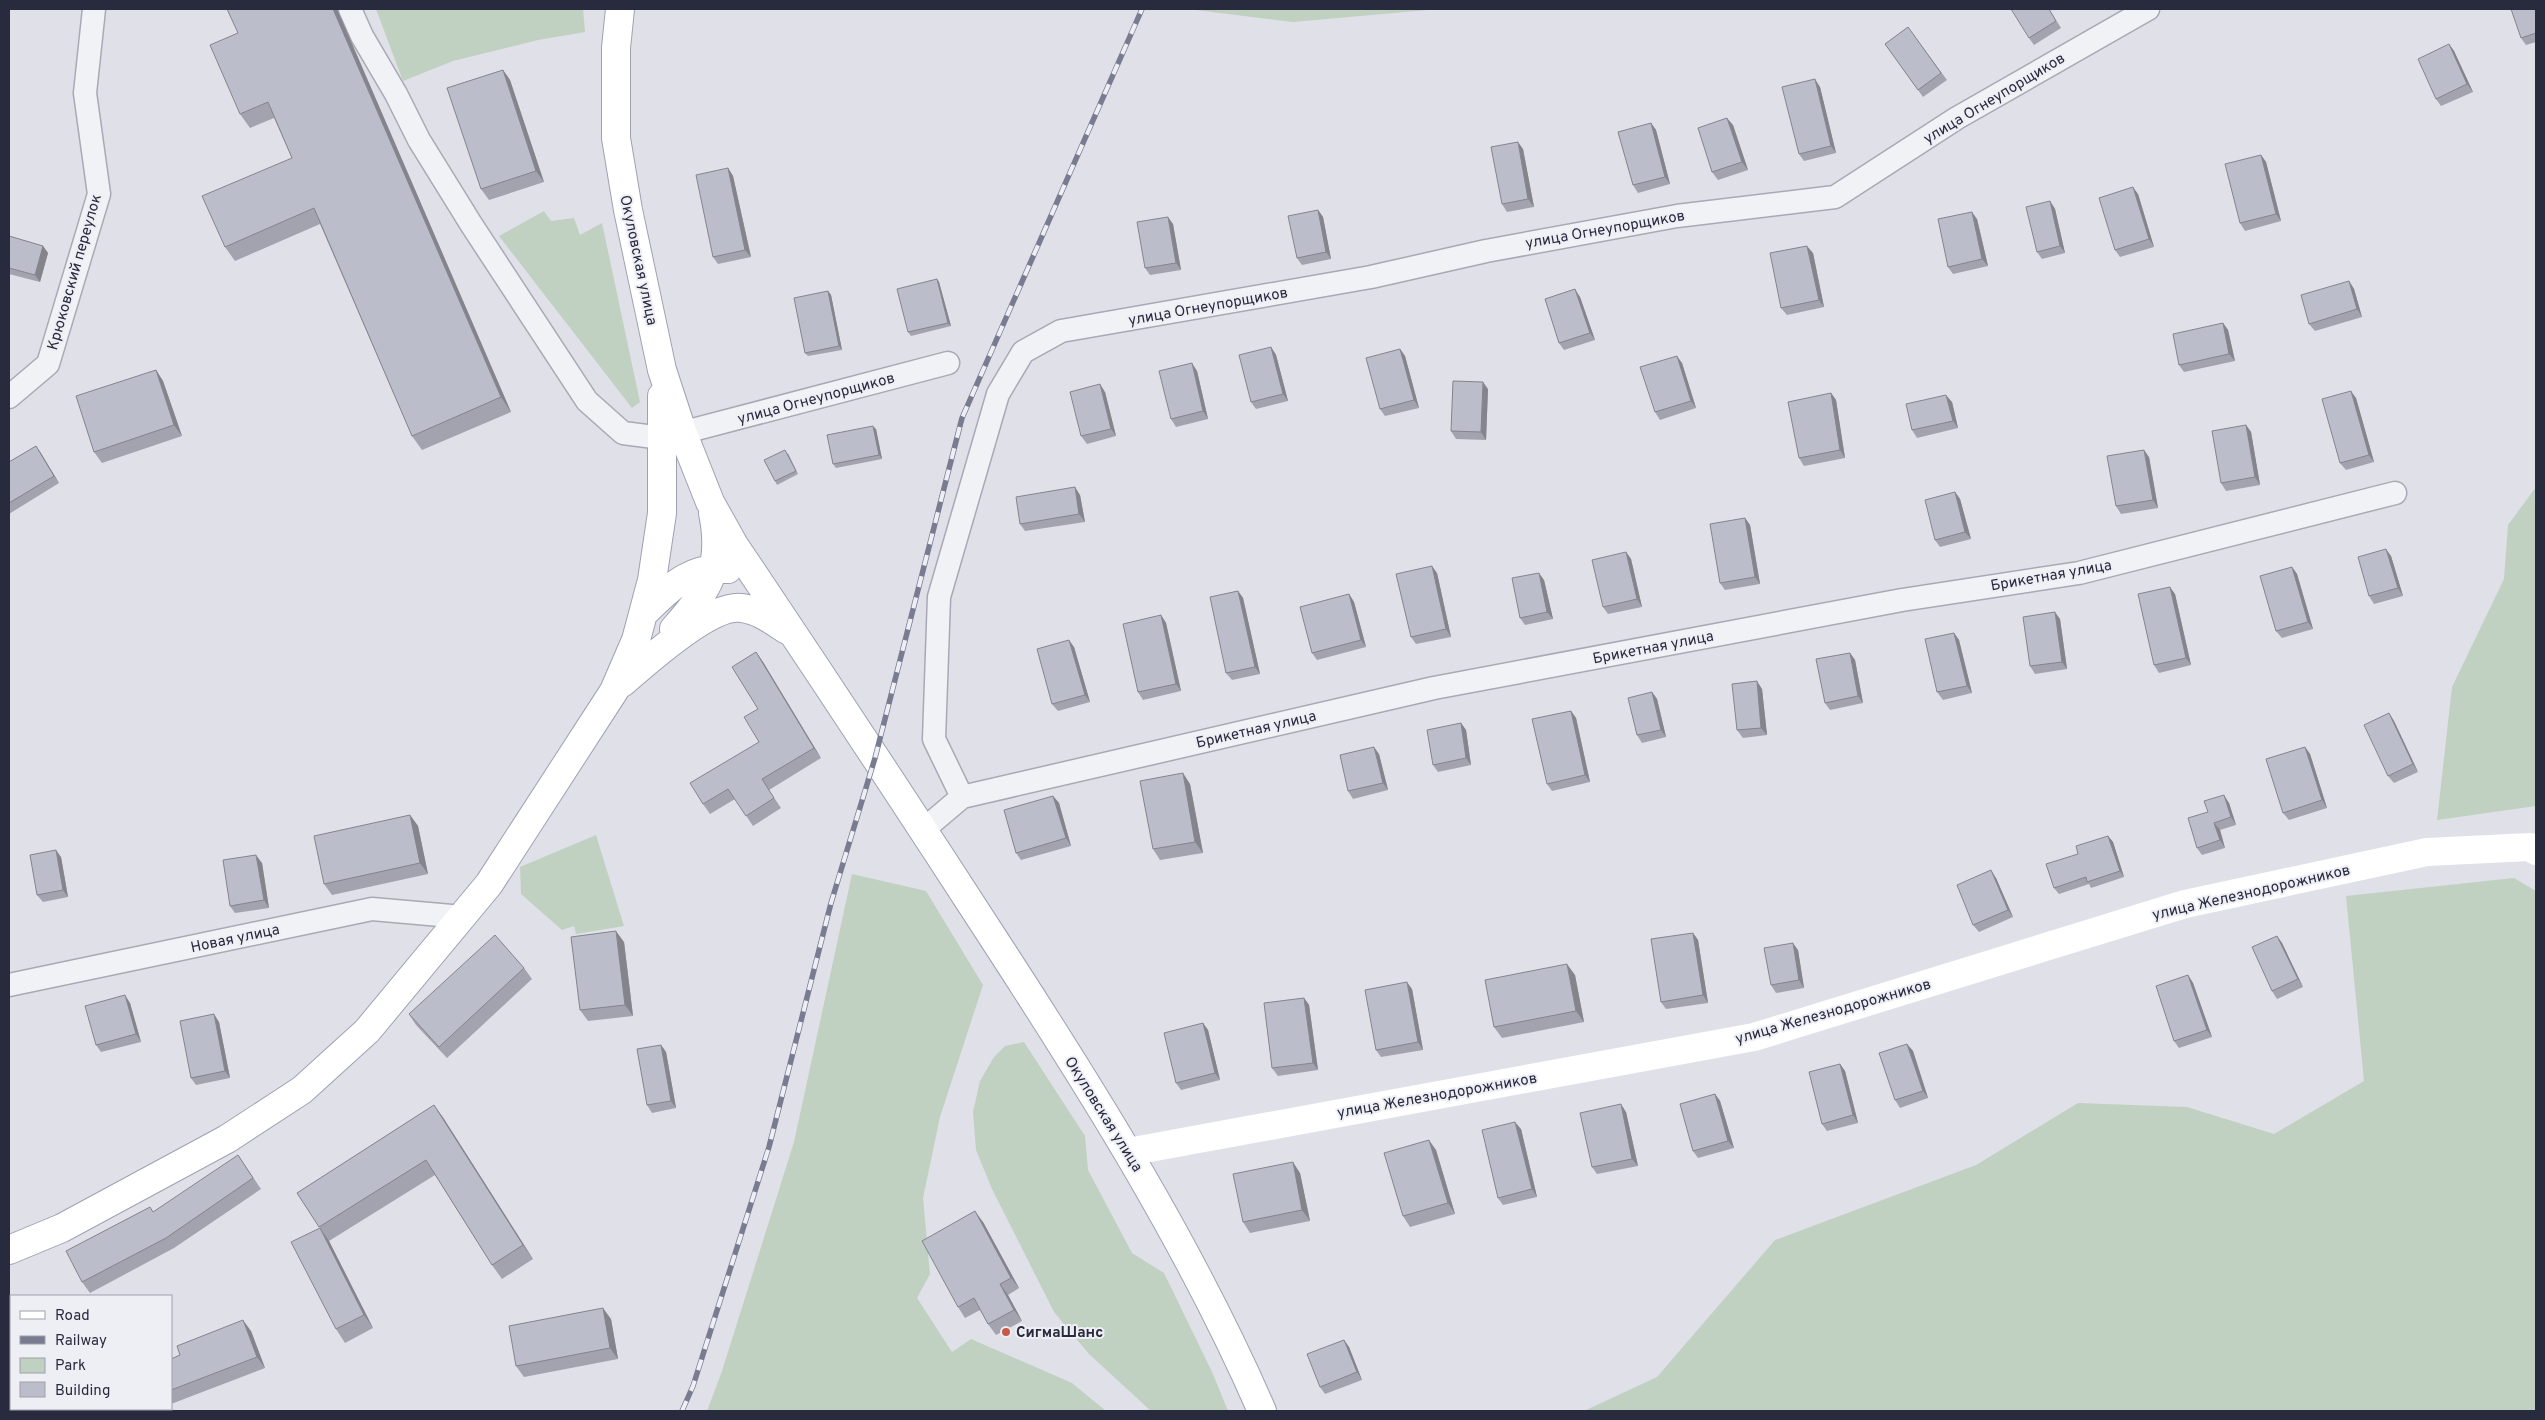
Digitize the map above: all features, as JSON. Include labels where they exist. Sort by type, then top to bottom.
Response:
[{"type":"main road","name":"Окуловская улица","points":[[620,9],[616,48],[616,138],[628,210],[662,370],[673,436],[734,545],[923,830],[1128,1152],[1187,1255],[1240,1360],[1262,1411]]},
{"type":"main road","points":[[9,1250],[62,1228],[218,1143],[302,1090],[366,1030],[463,917],[489,884],[614,691],[636,640],[644,613],[662,513],[673,436]]},
{"type":"main road","points":[[614,691],[648,659],[695,604],[710,583],[714,568],[717,532],[710,502]]},
{"type":"main road","points":[[644,613],[675,583],[697,571],[714,568],[729,569],[742,574],[763,589]]},
{"type":"main road","points":[[648,659],[706,618],[740,607],[759,613],[794,634]]},
{"type":"main road","name":"улица Железнодорожников","points":[[1128,1152],[1754,1037],[2185,904],[2427,852],[2533,849]]},
{"type":"street","name":"Крюковский переулок","points":[[9,397],[48,364],[99,194],[85,93],[94,9]]},
{"type":"street","points":[[350,9],[362,36],[424,149],[587,401],[623,433],[673,436]]},
{"type":"street","name":"улица Огнеупорщиков","points":[[962,797],[934,738],[939,597],[998,394],[1023,352],[1061,331],[1371,277],[1486,251],[1677,216],[1835,197],[1956,118],[2148,9]]},
{"type":"street","name":"улица Огнеупорщиков","points":[[673,436],[948,363]]},
{"type":"street","name":"Брикетная улица","points":[[923,830],[962,797],[1434,688],[1902,600],[2079,573],[2394,493]]},
{"type":"street","name":"Новая улица","points":[[9,985],[372,909],[463,917]]},
{"type":"green space","points":[[376,9],[583,9],[585,32],[538,40],[453,61],[403,81]]},
{"type":"green space","points":[[1188,9],[1439,9],[1293,22]]},
{"type":"green space","points":[[544,211],[551,221],[574,218],[580,235],[602,223],[640,402],[632,408],[499,236]]},
{"type":"green space","points":[[2536,487],[2536,806],[2437,820],[2452,687],[2504,579],[2508,525]]},
{"type":"green space","points":[[596,835],[624,926],[576,934],[574,926],[562,930],[521,894],[520,867]]},
{"type":"green space","points":[[852,874],[926,891],[983,985],[940,1117],[923,1198],[930,1274],[917,1298],[952,1352],[971,1339],[1072,1383],[1106,1411],[707,1411],[722,1371],[794,1142]]},
{"type":"green space","points":[[2514,878],[2536,891],[2536,1411],[1584,1411],[1657,1377],[1775,1240],[1976,1165],[2078,1103],[2187,1107],[2274,1134],[2364,1081],[2346,896]]},
{"type":"green space","points":[[1024,1042],[1085,1136],[1088,1170],[1132,1253],[1164,1273],[1213,1374],[1228,1411],[1151,1411],[1089,1354],[1054,1312],[992,1189],[976,1150],[973,1112],[980,1081],[994,1057],[1005,1046]]},
{"type":"building","points":[[227,9],[333,9],[501,397],[412,436],[314,208],[225,247],[202,196],[292,158],[268,102],[240,114],[210,45],[238,33]]},
{"type":"building","points":[[2011,9],[2049,9],[2056,21],[2029,38]]},
{"type":"building","points":[[2511,9],[2536,9],[2536,33],[2521,38]]},
{"type":"building","points":[[1908,27],[1941,73],[1918,90],[1885,44]]},
{"type":"building","points":[[2449,44],[2467,84],[2436,99],[2418,59]]},
{"type":"building","points":[[503,70],[536,171],[481,189],[447,88]]},
{"type":"building","points":[[1815,79],[1831,146],[1799,154],[1782,87]]},
{"type":"building","points":[[1727,118],[1742,162],[1712,172],[1698,128]]},
{"type":"building","points":[[1651,123],[1665,177],[1633,185],[1618,132]]},
{"type":"building","points":[[1518,142],[1528,199],[1502,204],[1491,147]]},
{"type":"building","points":[[2261,155],[2276,214],[2240,223],[2225,164]]},
{"type":"building","points":[[728,168],[745,250],[713,257],[696,175]]},
{"type":"building","points":[[2133,187],[2149,239],[2115,250],[2099,198]]},
{"type":"building","points":[[2050,201],[2060,246],[2037,252],[2026,207]]},
{"type":"building","points":[[1318,210],[1326,252],[1297,258],[1288,216]]},
{"type":"building","points":[[1972,212],[1982,259],[1948,267],[1938,219]]},
{"type":"building","points":[[1168,217],[1176,263],[1145,268],[1137,222]]},
{"type":"building","points":[[9,236],[43,246],[35,275],[9,268]]},
{"type":"building","points":[[1807,246],[1819,300],[1781,308],[1770,253]]},
{"type":"building","points":[[937,279],[948,323],[908,332],[897,289]]},
{"type":"building","points":[[2349,281],[2357,309],[2309,324],[2301,295]]},
{"type":"building","points":[[1575,289],[1590,333],[1559,343],[1545,299]]},
{"type":"building","points":[[828,291],[839,346],[805,353],[794,298]]},
{"type":"building","points":[[2223,323],[2229,354],[2179,365],[2173,334]]},
{"type":"building","points":[[1271,347],[1283,394],[1251,402],[1239,355]]},
{"type":"building","points":[[1400,349],[1414,400],[1380,409],[1366,358]]},
{"type":"building","points":[[1677,356],[1691,401],[1655,412],[1640,367]]},
{"type":"building","points":[[1192,363],[1203,411],[1171,419],[1159,371]]},
{"type":"building","points":[[156,370],[174,425],[94,452],[76,396]]},
{"type":"building","points":[[1453,381],[1483,382],[1481,432],[1451,431]]},
{"type":"building","points":[[1100,384],[1111,429],[1081,436],[1070,392]]},
{"type":"building","points":[[2351,391],[2369,455],[2340,463],[2322,399]]},
{"type":"building","points":[[1831,393],[1840,450],[1799,458],[1788,402]]},
{"type":"building","points":[[1946,395],[1953,421],[1912,430],[1906,404]]},
{"type":"building","points":[[2246,425],[2255,477],[2221,483],[2212,431]]},
{"type":"building","points":[[873,426],[879,455],[833,464],[827,435]]},
{"type":"building","points":[[36,446],[54,476],[9,503],[9,462]]},
{"type":"building","points":[[785,450],[796,471],[775,481],[764,460]]},
{"type":"building","points":[[2144,450],[2153,500],[2116,506],[2107,456]]},
{"type":"building","points":[[1075,487],[1079,514],[1020,524],[1016,497]]},
{"type":"building","points":[[1955,492],[1965,532],[1935,540],[1925,500]]},
{"type":"building","points":[[1745,518],[1755,577],[1720,583],[1710,524]]},
{"type":"building","points":[[2386,549],[2398,588],[2369,596],[2358,557]]},
{"type":"building","points":[[1626,552],[1637,599],[1603,607],[1592,560]]},
{"type":"building","points":[[1432,566],[1446,629],[1411,637],[1396,574]]},
{"type":"building","points":[[2292,567],[2308,622],[2276,631],[2260,576]]},
{"type":"building","points":[[1539,573],[1547,612],[1520,618],[1512,578]]},
{"type":"building","points":[[2170,587],[2186,658],[2154,665],[2138,594]]},
{"type":"building","points":[[1238,591],[1255,667],[1226,673],[1210,597]]},
{"type":"building","points":[[1349,594],[1361,640],[1312,653],[1300,607]]},
{"type":"building","points":[[2055,612],[2062,662],[2030,666],[2023,617]]},
{"type":"building","points":[[1161,615],[1176,684],[1138,692],[1123,624]]},
{"type":"building","points":[[1954,633],[1967,686],[1937,692],[1925,639]]},
{"type":"building","points":[[1069,640],[1085,695],[1052,704],[1037,649]]},
{"type":"building","points":[[756,652],[814,748],[762,779],[774,798],[746,816],[728,789],[703,804],[690,783],[759,742],[744,717],[758,709],[732,667]]},
{"type":"building","points":[[1850,653],[1858,696],[1825,703],[1816,659]]},
{"type":"building","points":[[1757,681],[1761,728],[1737,730],[1732,684]]},
{"type":"building","points":[[1652,692],[1661,730],[1637,735],[1628,698]]},
{"type":"building","points":[[1571,711],[1585,775],[1547,784],[1532,719]]},
{"type":"building","points":[[2389,713],[2413,764],[2388,776],[2364,725]]},
{"type":"building","points":[[1461,723],[1466,758],[1433,765],[1427,730]]},
{"type":"building","points":[[1374,747],[1383,783],[1348,791],[1340,755]]},
{"type":"building","points":[[2305,747],[2322,800],[2283,813],[2266,759]]},
{"type":"building","points":[[1183,773],[1195,842],[1153,849],[1140,781]]},
{"type":"building","points":[[2224,795],[2231,817],[2214,823],[2220,840],[2197,848],[2188,818],[2208,812],[2204,801]]},
{"type":"building","points":[[1053,796],[1066,838],[1016,853],[1004,810]]},
{"type":"building","points":[[410,815],[420,863],[324,884],[314,836]]},
{"type":"building","points":[[2108,836],[2120,871],[2087,882],[2086,877],[2054,888],[2046,864],[2078,854],[2076,846]]},
{"type":"building","points":[[56,850],[63,890],[37,895],[30,855]]},
{"type":"building","points":[[256,855],[264,900],[230,906],[223,860]]},
{"type":"building","points":[[1991,870],[2008,910],[1973,925],[1957,885]]},
{"type":"building","points":[[616,931],[625,1005],[580,1010],[571,937]]},
{"type":"building","points":[[1693,933],[1703,995],[1661,1002],[1651,939]]},
{"type":"building","points":[[495,935],[524,968],[439,1047],[409,1014]]},
{"type":"building","points":[[2277,936],[2298,979],[2272,991],[2252,947]]},
{"type":"building","points":[[1793,943],[1799,980],[1771,985],[1764,948]]},
{"type":"building","points":[[1567,964],[1576,1011],[1494,1027],[1485,980]]},
{"type":"building","points":[[2188,975],[2207,1030],[2174,1041],[2156,986]]},
{"type":"building","points":[[1407,982],[1418,1042],[1376,1050],[1365,990]]},
{"type":"building","points":[[125,995],[136,1034],[96,1045],[85,1006]]},
{"type":"building","points":[[1304,998],[1313,1063],[1272,1068],[1264,1003]]},
{"type":"building","points":[[214,1014],[225,1071],[191,1078],[180,1021]]},
{"type":"building","points":[[1203,1023],[1215,1073],[1176,1083],[1164,1033]]},
{"type":"building","points":[[1907,1044],[1923,1091],[1895,1100],[1879,1053]]},
{"type":"building","points":[[661,1045],[671,1101],[647,1105],[637,1049]]},
{"type":"building","points":[[1840,1064],[1853,1115],[1822,1124],[1809,1072]]},
{"type":"building","points":[[1715,1094],[1728,1141],[1693,1151],[1680,1104]]},
{"type":"building","points":[[1621,1104],[1632,1159],[1592,1167],[1580,1113]]},
{"type":"building","points":[[434,1105],[523,1245],[492,1265],[426,1160],[319,1227],[297,1193]]},
{"type":"building","points":[[1515,1122],[1532,1189],[1498,1198],[1482,1130]]},
{"type":"building","points":[[1429,1140],[1448,1203],[1403,1216],[1384,1153]]},
{"type":"building","points":[[238,1155],[253,1178],[166,1238],[82,1282],[66,1251],[150,1207],[153,1212]]},
{"type":"building","points":[[1293,1162],[1302,1210],[1243,1222],[1233,1174]]},
{"type":"building","points":[[975,1211],[1011,1278],[1000,1284],[1014,1310],[988,1324],[974,1298],[958,1307],[922,1241]]},
{"type":"building","points":[[320,1228],[364,1315],[336,1329],[291,1242]]},
{"type":"building","points":[[603,1308],[610,1348],[516,1366],[509,1326]]},
{"type":"building","points":[[243,1320],[257,1357],[172,1390],[172,1359],[180,1355],[177,1346]]},
{"type":"building","points":[[1344,1340],[1357,1372],[1320,1387],[1307,1354]]},
{"type":"railway","points":[[682,1411],[693,1386],[769,1147],[831,903],[875,758],[962,418],[1142,9]]},
{"type":"place","name":"СигмаШанс","points":[[1006,1332]]}]
